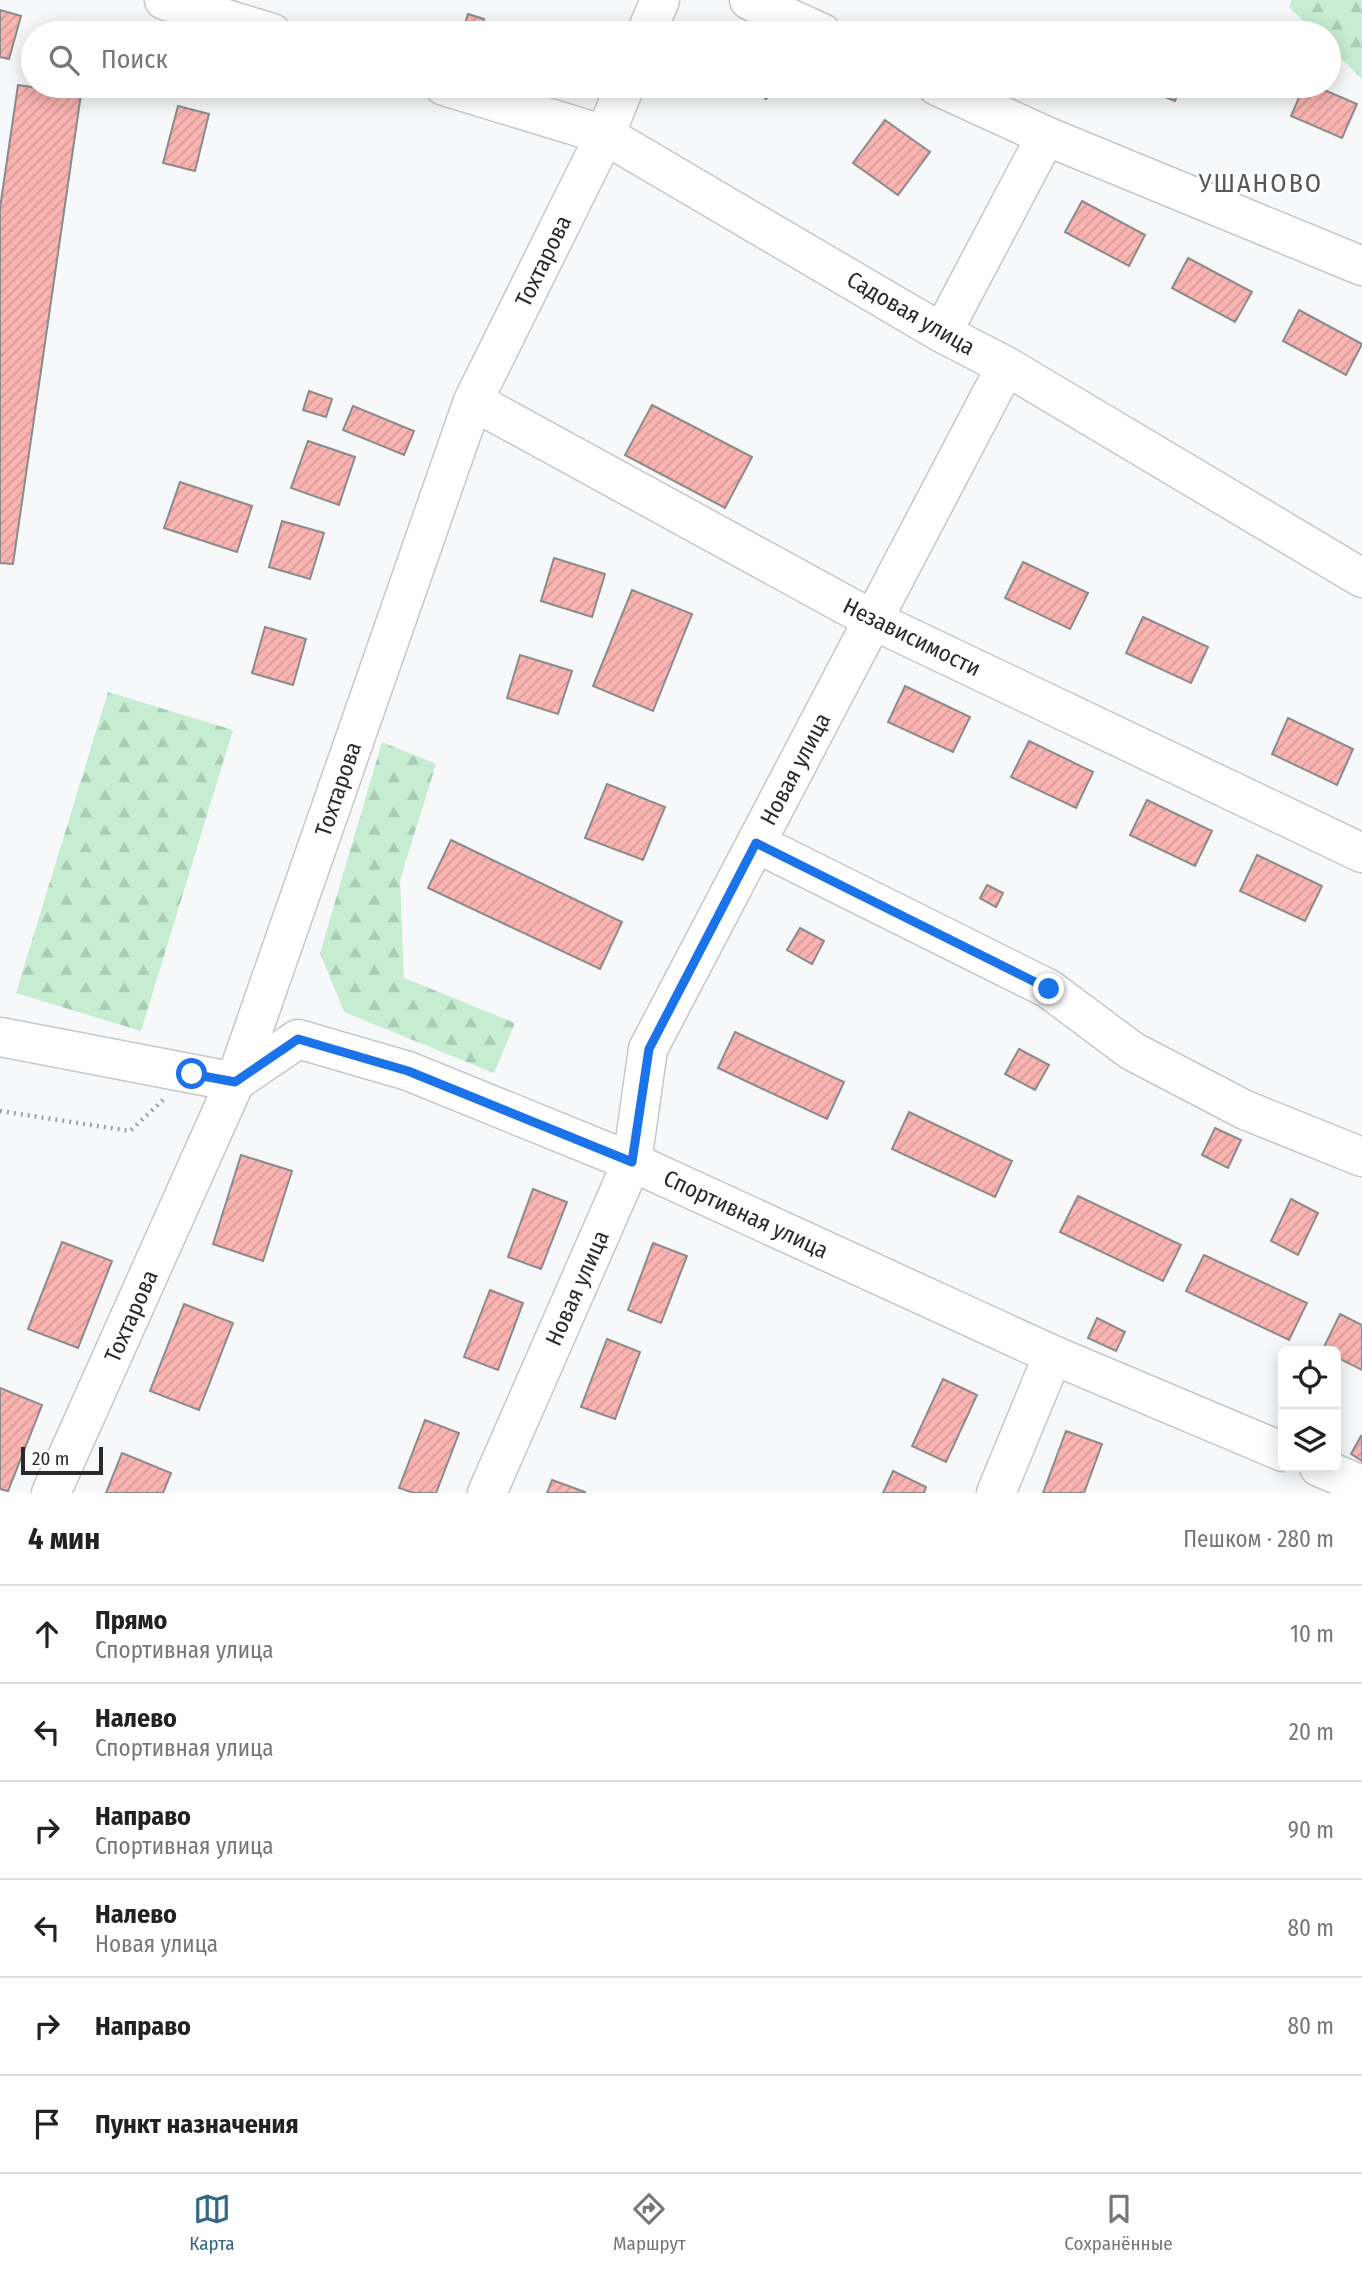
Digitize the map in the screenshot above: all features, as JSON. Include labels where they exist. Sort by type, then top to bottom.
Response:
[{"type":"street","points":[[164,0],[233,21]]},
{"type":"street","points":[[651,21],[660,0]]},
{"type":"street","points":[[749,0],[795,21]]},
{"type":"street","name":"Садовая улица","points":[[483,98],[605,135],[942,333],[1006,366],[1362,578]]},
{"type":"street","name":"Тохтарова","points":[[51,1493],[235,1082],[473,401],[605,135],[620,98]]},
{"type":"street","points":[[963,98],[1046,136],[1362,266]]},
{"type":"street","points":[[942,333],[1046,136]]},
{"type":"street","name":"Новая улица","points":[[487,1493],[632,1162],[649,1049],[1006,366]]},
{"type":"street","name":"Независимости","points":[[473,401],[873,620],[1362,853]]},
{"type":"street","points":[[756,843],[1049,989],[1132,1051],[1245,1110],[1362,1157]]},
{"type":"street","points":[[0,1037],[235,1082]]},
{"type":"street","name":"Спортивная улица","points":[[235,1082],[298,1039],[408,1071],[632,1162],[1053,1355],[1278,1450]]},
{"type":"street","points":[[996,1493],[1053,1355]]},
{"type":"street","points":[[1331,1472],[1362,1485]]},
{"type":"path","points":[[0,1111],[130,1130],[192,1074]]},
{"type":"green space","points":[[1292,0],[1362,0],[1362,79],[1341,58],[1341,21],[1304,21],[1289,7]]},
{"type":"green space","points":[[108,692],[233,730],[141,1031],[16,993]]},
{"type":"green space","points":[[382,742],[436,764],[400,880],[404,978],[515,1023],[494,1073],[344,1012],[320,953]]},
{"type":"building","points":[[0,10],[21,16],[9,59],[0,57]]},
{"type":"building","points":[[468,14],[484,19],[483,21],[466,21]]},
{"type":"building","points":[[18,85],[21,85],[21,98],[80,98],[13,564],[0,563],[0,208]]},
{"type":"building","points":[[1341,97],[1357,104],[1342,138],[1291,116],[1299,98]]},
{"type":"building","points":[[178,106],[209,114],[195,171],[163,163]]},
{"type":"building","points":[[885,120],[930,152],[898,195],[853,163]]},
{"type":"building","points":[[1082,201],[1145,235],[1129,266],[1065,232]]},
{"type":"building","points":[[1188,258],[1252,292],[1235,322],[1172,288]]},
{"type":"building","points":[[1299,310],[1362,344],[1346,375],[1283,341]]},
{"type":"building","points":[[309,391],[332,399],[326,417],[303,410]]},
{"type":"building","points":[[652,405],[752,457],[725,508],[625,455]]},
{"type":"building","points":[[353,406],[414,431],[404,455],[343,430]]},
{"type":"building","points":[[308,441],[355,457],[339,505],[291,488]]},
{"type":"building","points":[[180,482],[252,506],[237,552],[164,528]]},
{"type":"building","points":[[282,521],[324,533],[310,579],[269,567]]},
{"type":"building","points":[[554,558],[605,574],[592,617],[541,601]]},
{"type":"building","points":[[1023,562],[1088,593],[1070,629],[1005,598]]},
{"type":"building","points":[[632,590],[692,614],[653,711],[593,686]]},
{"type":"building","points":[[1143,617],[1208,647],[1191,683],[1126,653]]},
{"type":"building","points":[[265,627],[306,639],[293,685],[252,673]]},
{"type":"building","points":[[520,655],[572,671],[558,714],[507,698]]},
{"type":"building","points":[[905,686],[970,717],[953,752],[888,722]]},
{"type":"building","points":[[1288,718],[1353,749],[1337,785],[1272,754]]},
{"type":"building","points":[[1029,741],[1093,772],[1076,808],[1011,777]]},
{"type":"building","points":[[607,784],[665,807],[643,860],[585,838]]},
{"type":"building","points":[[1147,800],[1212,831],[1195,866],[1130,835]]},
{"type":"building","points":[[451,840],[622,922],[600,969],[428,888]]},
{"type":"building","points":[[1257,855],[1322,886],[1305,921],[1240,891]]},
{"type":"building","points":[[987,885],[1003,893],[996,907],[980,898]]},
{"type":"building","points":[[800,928],[824,941],[812,964],[787,950]]},
{"type":"building","points":[[735,1032],[844,1082],[827,1119],[718,1068]]},
{"type":"building","points":[[1019,1049],[1049,1065],[1035,1090],[1005,1074]]},
{"type":"building","points":[[909,1112],[1012,1161],[995,1197],[892,1149]]},
{"type":"building","points":[[1215,1128],[1241,1140],[1228,1168],[1202,1155]]},
{"type":"building","points":[[241,1155],[292,1171],[263,1261],[213,1244]]},
{"type":"building","points":[[533,1189],[567,1202],[541,1269],[508,1257]]},
{"type":"building","points":[[1078,1196],[1181,1245],[1163,1281],[1060,1232]]},
{"type":"building","points":[[1291,1199],[1318,1213],[1298,1255],[1271,1241]]},
{"type":"building","points":[[62,1242],[112,1261],[78,1348],[28,1329]]},
{"type":"building","points":[[653,1243],[687,1256],[661,1323],[628,1310]]},
{"type":"building","points":[[1204,1255],[1307,1303],[1289,1340],[1186,1291]]},
{"type":"building","points":[[490,1290],[523,1303],[498,1370],[464,1357]]},
{"type":"building","points":[[184,1304],[233,1323],[199,1410],[150,1391]]},
{"type":"building","points":[[1340,1314],[1362,1325],[1362,1370],[1341,1360],[1341,1346],[1324,1346]]},
{"type":"building","points":[[1097,1318],[1125,1332],[1116,1351],[1088,1338]]},
{"type":"building","points":[[607,1339],[640,1352],[615,1419],[581,1407]]},
{"type":"building","points":[[943,1379],[977,1395],[946,1462],[912,1446]]},
{"type":"building","points":[[0,1388],[42,1405],[8,1491],[0,1489]]},
{"type":"building","points":[[425,1420],[459,1433],[436,1493],[414,1493],[399,1488]]},
{"type":"building","points":[[1066,1431],[1102,1444],[1084,1493],[1043,1493]]},
{"type":"building","points":[[1362,1437],[1362,1461],[1351,1454]]},
{"type":"building","points":[[122,1453],[171,1473],[163,1493],[106,1493]]},
{"type":"building","points":[[893,1471],[926,1487],[924,1493],[883,1493]]},
{"type":"building","points":[[552,1480],[585,1492],[585,1493],[547,1493]]},
{"type":"district","name":"УШАНОВО","points":[[1261,183]]},
{"type":"route","points":[[192,1074],[235,1082],[298,1039],[408,1071],[632,1162],[649,1049],[756,843],[1049,989]]}]
